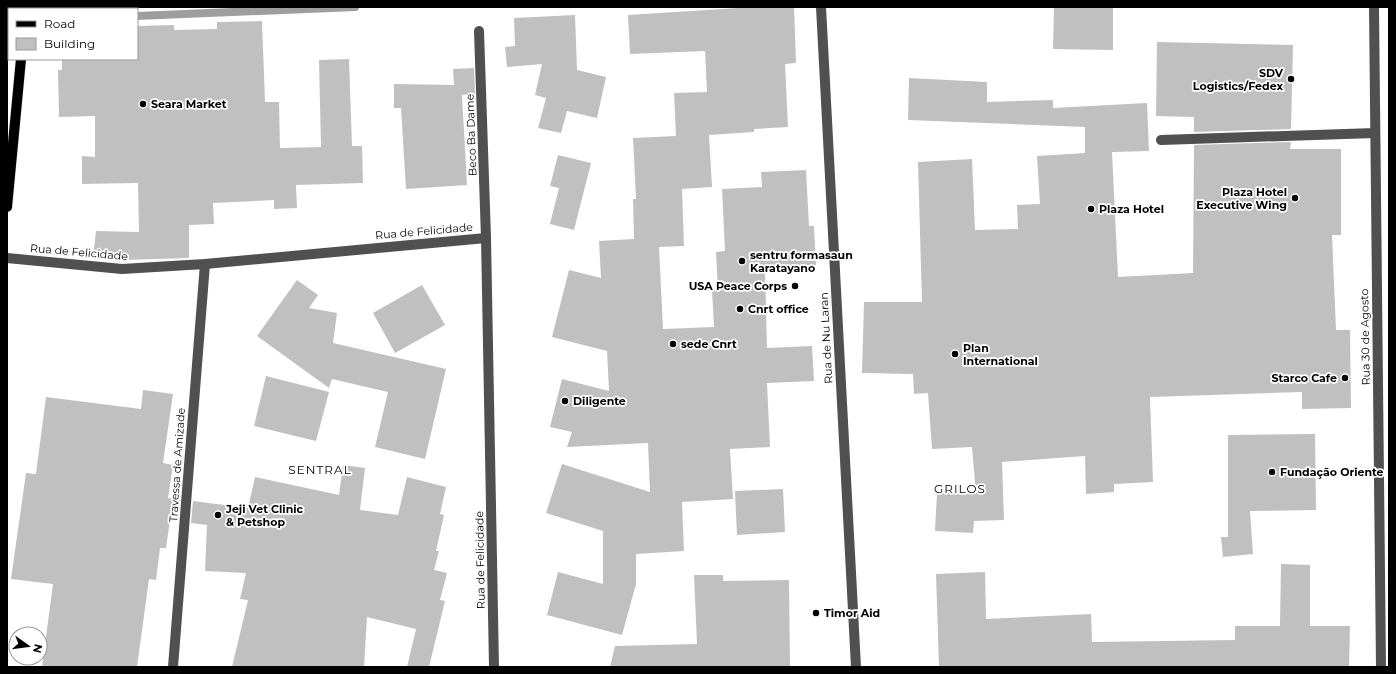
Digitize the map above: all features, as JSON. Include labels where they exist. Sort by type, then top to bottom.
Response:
[{"type":"main road","points":[[7,207],[21,60]]},
{"type":"street","name":"Rua de Nu Laran","points":[[821,7],[856,667]]},
{"type":"street","name":"Rua 30 de Agosto","points":[[1374,7],[1380,667]]},
{"type":"street","name":"Beco Ba Dame","points":[[479,32],[486,238]]},
{"type":"street","points":[[1161,140],[1375,133]]},
{"type":"street","name":"Rua de Felicidade","points":[[7,258],[122,269],[205,264],[486,238],[494,667]]},
{"type":"street","name":"Travessa de Amizade","points":[[173,667],[205,264]]},
{"type":"building","points":[[754,7],[794,7],[796,63],[785,64],[788,127],[754,129],[754,132],[709,135],[712,187],[682,189],[684,246],[659,247],[663,329],[714,327],[712,290],[718,290],[716,252],[725,251],[722,189],[762,187],[761,172],[806,170],[809,226],[814,226],[816,265],[767,268],[768,271],[765,271],[767,348],[812,346],[814,381],[767,383],[770,447],[730,449],[733,499],[682,502],[684,551],[636,554],[636,584],[622,635],[547,615],[558,572],[603,584],[603,531],[546,513],[562,464],[650,492],[648,443],[567,447],[572,432],[550,427],[562,379],[609,391],[607,351],[552,337],[569,270],[601,278],[599,241],[634,239],[633,199],[636,199],[633,138],[676,136],[674,93],[707,92],[705,51],[630,54],[628,15]]},
{"type":"building","points":[[1054,7],[1113,7],[1113,50],[1053,49]]},
{"type":"building","points":[[575,15],[577,70],[606,77],[597,118],[567,111],[561,133],[538,128],[546,98],[535,95],[542,64],[507,67],[505,47],[515,46],[514,18]]},
{"type":"building","points":[[262,21],[265,102],[279,102],[280,148],[321,147],[319,60],[349,59],[352,146],[362,146],[363,183],[296,185],[297,208],[274,209],[274,200],[213,203],[214,224],[189,225],[189,258],[122,260],[93,257],[96,231],[139,232],[138,183],[82,184],[82,156],[95,157],[95,116],[59,117],[58,70],[62,70],[62,60],[138,60],[138,26],[174,25],[174,30],[217,29],[217,22]]},
{"type":"building","points":[[1157,42],[1293,45],[1291,129],[1194,132],[1194,117],[1156,116]]},
{"type":"building","points":[[474,68],[475,94],[462,95],[467,185],[406,189],[401,108],[394,108],[394,84],[454,85],[453,69]]},
{"type":"building","points":[[909,78],[987,82],[987,102],[1053,100],[1053,108],[1147,103],[1149,151],[1112,152],[1118,277],[1193,273],[1194,145],[1291,142],[1290,149],[1341,149],[1341,235],[1332,235],[1336,330],[1350,330],[1351,408],[1302,409],[1302,392],[1150,397],[1153,482],[1114,484],[1114,492],[1086,494],[1085,456],[1002,462],[1004,520],[974,521],[973,533],[935,531],[937,493],[976,494],[972,447],[932,449],[928,393],[914,394],[913,374],[862,373],[864,302],[922,302],[918,162],[972,159],[975,230],[1018,229],[1017,205],[1040,204],[1037,156],[1085,153],[1085,127],[908,120]]},
{"type":"building","points":[[558,155],[591,163],[574,230],[550,224],[559,188],[550,186]]},
{"type":"building","points":[[297,280],[318,295],[309,308],[337,313],[333,343],[446,369],[425,459],[375,447],[388,392],[332,379],[329,388],[257,336]]},
{"type":"building","points":[[422,285],[445,325],[395,353],[373,313]]},
{"type":"building","points":[[266,376],[329,392],[316,441],[254,426]]},
{"type":"building","points":[[143,390],[173,394],[163,463],[173,465],[168,498],[180,500],[178,521],[170,520],[166,548],[160,548],[156,580],[149,579],[137,667],[42,667],[48,666],[47,626],[53,584],[11,579],[26,473],[36,474],[46,397],[141,409]]},
{"type":"building","name":"Fundação Oriente","points":[[1315,434],[1316,510],[1250,511],[1253,554],[1223,557],[1221,537],[1228,537],[1228,435]]},
{"type":"building","points":[[343,465],[365,468],[360,510],[398,515],[407,477],[446,487],[440,514],[444,515],[436,551],[439,551],[434,570],[447,573],[440,600],[445,601],[429,667],[407,667],[416,629],[367,617],[364,667],[232,667],[248,600],[240,599],[246,573],[205,571],[207,525],[191,523],[193,501],[248,508],[255,477],[339,495]]},
{"type":"building","points":[[783,489],[785,532],[737,535],[735,491]]},
{"type":"building","points":[[1281,564],[1310,565],[1310,626],[1350,626],[1349,667],[939,667],[936,574],[985,572],[986,619],[1091,614],[1092,642],[1235,640],[1235,626],[1280,626]]},
{"type":"building","points":[[694,575],[723,575],[723,581],[789,580],[790,667],[610,667],[615,646],[697,644]]},
{"type":"waterway","points":[[138,16],[355,7]]},
{"type":"place","name":"SDV Logistics/Fedex","points":[[1291,79]]},
{"type":"place","name":"Seara Market","points":[[143,104]]},
{"type":"place","name":"Plaza Hotel Executive Wing","points":[[1295,198]]},
{"type":"place","name":"Plaza Hotel","points":[[1091,209]]},
{"type":"place","name":"sentru formasaun Karatayano","points":[[742,261]]},
{"type":"place","name":"USA Peace Corps","points":[[795,286]]},
{"type":"place","name":"Cnrt office","points":[[740,309]]},
{"type":"place","name":"sede Cnrt","points":[[673,344]]},
{"type":"place","name":"Plan International","points":[[955,354]]},
{"type":"place","name":"Starco Cafe","points":[[1345,378]]},
{"type":"place","name":"Diligente","points":[[565,401]]},
{"type":"place","name":"Fundação Oriente","points":[[1272,472]]},
{"type":"place","name":"Jeji Vet Clinic & Petshop","points":[[218,515]]},
{"type":"place","name":"Timor Aid","points":[[816,613]]},
{"type":"district","name":"SENTRAL","points":[[320,470]]},
{"type":"district","name":"GRILOS","points":[[960,489]]}]
